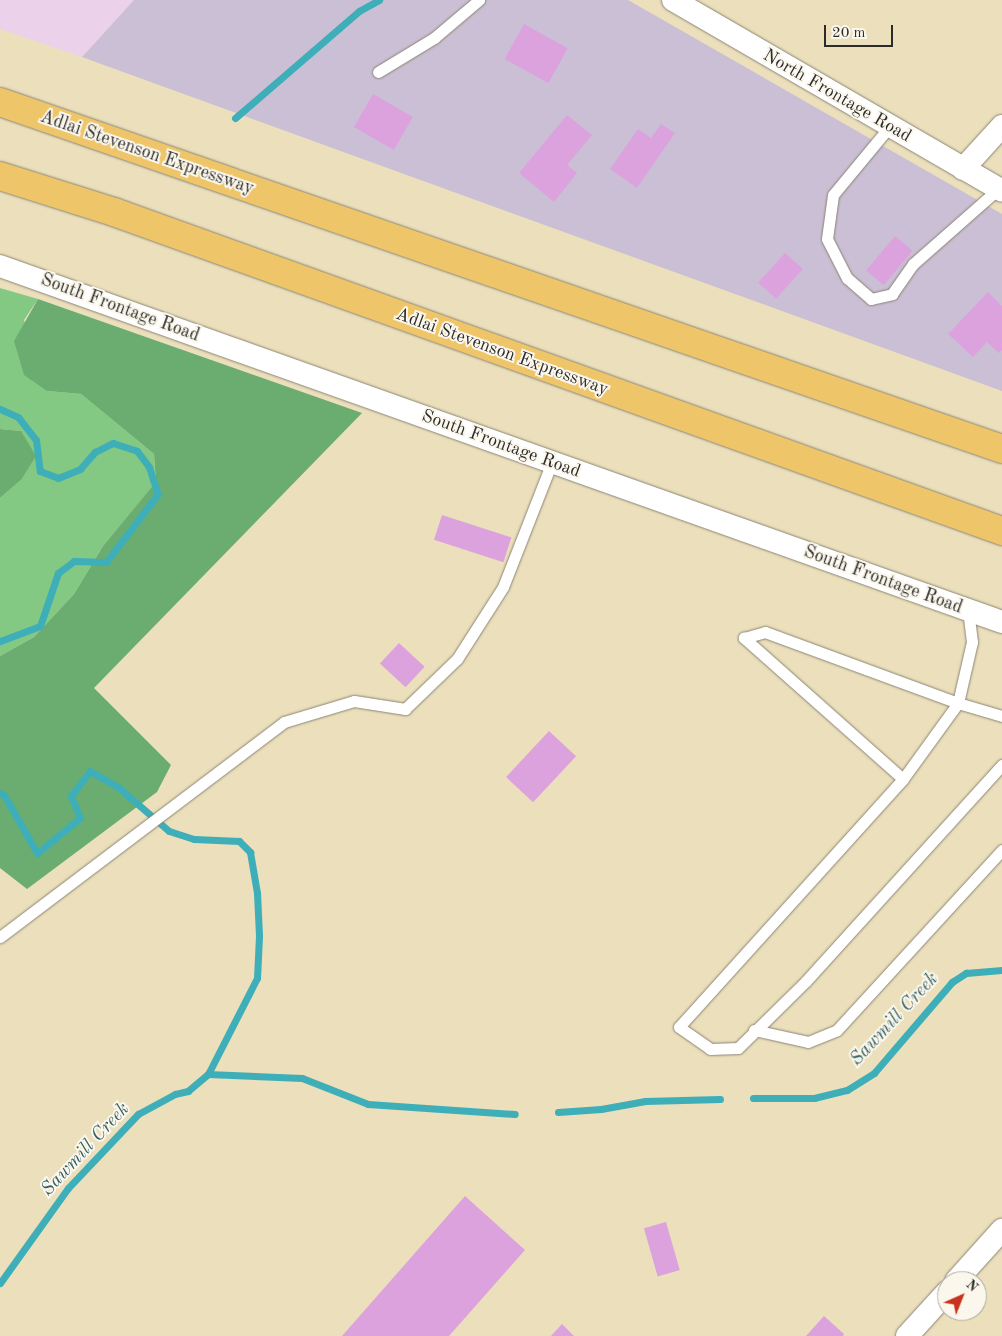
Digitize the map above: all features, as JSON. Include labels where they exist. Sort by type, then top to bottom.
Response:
[{"type":"highway","name":"Adlai Stevenson Expressway","points":[[0,102],[1002,449]]},
{"type":"highway","name":"Adlai Stevenson Expressway","points":[[0,176],[114,212],[1002,532]]},
{"type":"street","name":"North Frontage Road","points":[[672,0],[1000,190]]},
{"type":"street","points":[[963,169],[1002,126]]},
{"type":"street","name":"South Frontage Road","points":[[0,266],[1002,622]]},
{"type":"street","points":[[965,1271],[1002,1230]]},
{"type":"street","points":[[907,1336],[937,1303]]},
{"type":"lane","points":[[378,72],[434,38],[479,0]]},
{"type":"lane","points":[[890,126],[832,195],[827,239],[847,278],[871,299],[892,294],[913,264],[1000,190]]},
{"type":"lane","points":[[0,937],[284,722],[354,701],[405,709],[457,659],[503,587],[552,462]]},
{"type":"lane","points":[[968,610],[972,642],[958,703],[903,779],[679,1027],[710,1049],[738,1048],[754,1030],[806,981],[1002,765]]},
{"type":"lane","points":[[903,779],[744,638],[766,632],[958,703],[1002,716]]},
{"type":"lane","points":[[754,1030],[808,1042],[837,1030],[1002,850]]},
{"type":"shaded area","points":[[0,0],[134,0],[82,57],[0,29]]},
{"type":"shaded area","points":[[134,0],[628,0],[1002,214],[1002,391],[82,57]]},
{"type":"green space","points":[[0,288],[38,299],[24,320],[47,391],[81,394],[154,454],[156,483],[103,546],[74,594],[34,637],[0,656],[0,498],[21,480],[21,431],[0,429]]},
{"type":"green space","points":[[38,299],[362,413],[94,688],[171,765],[157,792],[27,889],[0,868],[0,656],[34,637],[74,594],[103,546],[156,482],[154,454],[81,394],[47,391],[24,375],[14,341]]},
{"type":"green space","points":[[0,429],[21,431],[36,456],[21,480],[0,498]]},
{"type":"building","points":[[524,24],[568,48],[548,83],[505,59]]},
{"type":"building","points":[[373,94],[413,117],[394,150],[354,127]]},
{"type":"building","points":[[567,115],[592,135],[567,165],[577,173],[554,202],[519,173]]},
{"type":"building","points":[[661,124],[675,133],[637,188],[610,169],[638,129],[651,138]]},
{"type":"building","points":[[895,236],[913,251],[884,285],[866,270]]},
{"type":"building","points":[[785,253],[803,269],[776,299],[758,283]]},
{"type":"building","points":[[988,292],[1002,306],[1002,350],[999,353],[987,342],[973,357],[948,334]]},
{"type":"building","points":[[442,515],[511,538],[503,562],[434,540]]},
{"type":"building","points":[[399,643],[425,667],[406,687],[380,663]]},
{"type":"building","points":[[549,731],[576,756],[533,802],[506,777]]},
{"type":"building","points":[[465,1196],[525,1250],[449,1336],[342,1336]]},
{"type":"building","points":[[666,1222],[680,1270],[658,1276],[644,1228]]},
{"type":"building","points":[[824,1316],[844,1334],[843,1336],[806,1336]]},
{"type":"building","points":[[562,1324],[574,1336],[551,1336]]},
{"type":"waterway","points":[[235,118],[359,11],[379,0]]},
{"type":"waterway","points":[[0,409],[18,417],[36,440],[40,471],[58,478],[80,469],[95,452],[113,443],[137,451],[149,467],[158,494],[106,562],[74,561],[58,573],[40,626],[0,641]]},
{"type":"waterway","points":[[0,793],[4,795],[37,853],[80,818],[71,796],[90,771],[118,787],[169,831],[194,839],[239,841],[250,852],[257,893],[259,936],[257,978],[208,1074],[188,1091],[175,1094],[138,1114],[68,1188],[0,1283]]},
{"type":"waterway","name":"Sawmill Creek","points":[[753,1098],[814,1098],[847,1090],[874,1073],[952,982],[966,973],[1002,970]]},
{"type":"waterway","name":"Sawmill Creek","points":[[208,1074],[302,1078],[368,1104],[515,1114]]},
{"type":"waterway","name":"Sawmill Creek","points":[[558,1112],[601,1109],[645,1101],[720,1099]]}]
